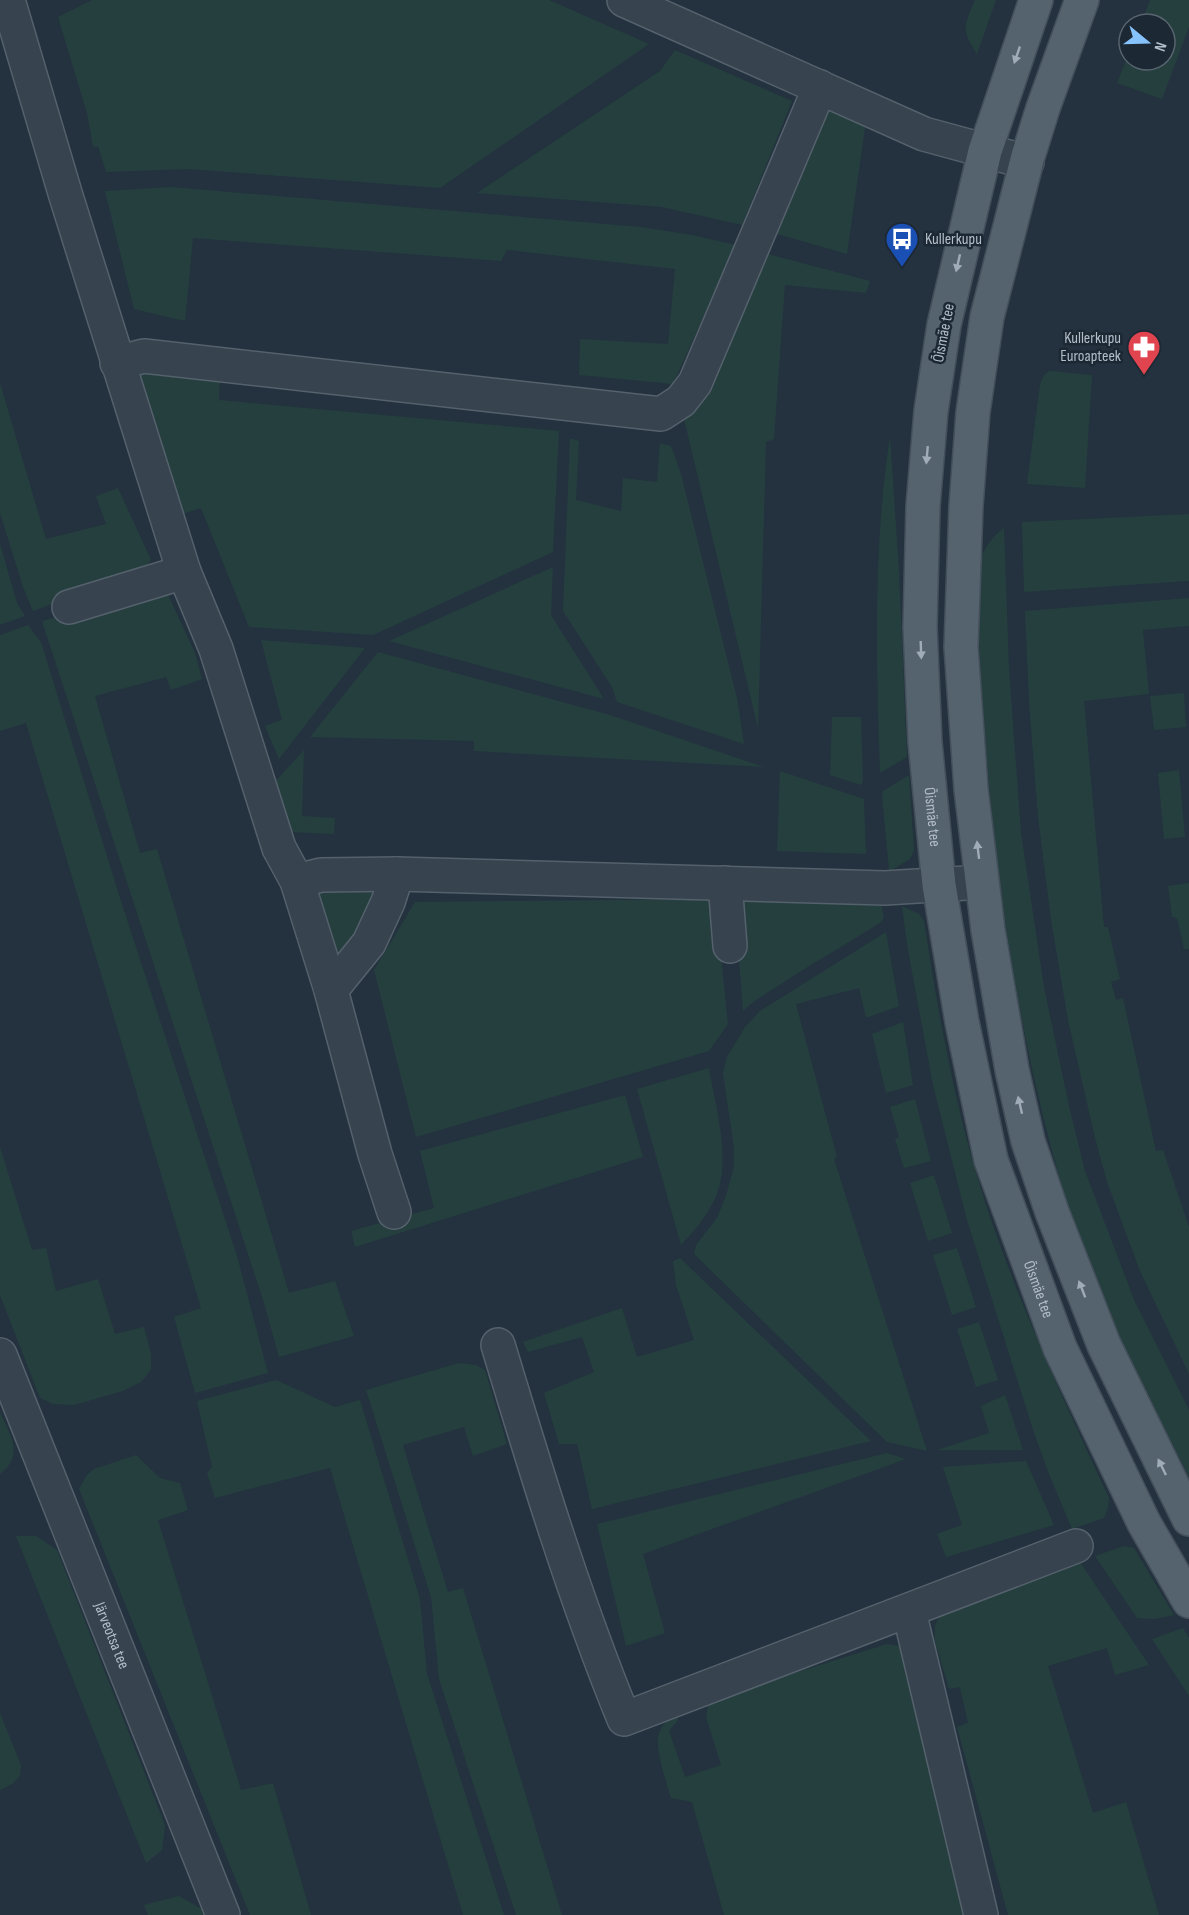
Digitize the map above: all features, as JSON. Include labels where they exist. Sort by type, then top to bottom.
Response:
[{"type":"main road","name":"Õismäe tee","points":[[1036,0],[985,150],[944,325],[931,411],[923,506],[921,627],[925,742],[939,885],[962,1022],[991,1160],[1060,1348],[1144,1523],[1189,1601]]},
{"type":"main road","points":[[1082,0],[1043,108],[1027,162],[987,317],[973,412],[966,506],[961,647],[971,789],[988,930],[1012,1070],[1028,1142],[1052,1212],[1104,1345],[1189,1519]]},
{"type":"street","points":[[8,0],[64,193],[184,572],[216,649],[279,848],[297,881],[393,1212]]},
{"type":"street","points":[[624,0],[924,134],[1027,162]]},
{"type":"street","points":[[117,363],[144,356],[661,414],[681,401],[695,383],[820,87]]},
{"type":"street","points":[[69,607],[184,572]]},
{"type":"street","points":[[297,881],[321,875],[397,874],[885,888],[982,882]]},
{"type":"street","points":[[330,990],[369,943],[388,902],[397,874]]},
{"type":"street","points":[[725,883],[730,946]]},
{"type":"street","points":[[498,1345],[553,1525],[605,1674],[624,1719],[1076,1546]]},
{"type":"street","name":"Järveotsa tee","points":[[0,1355],[224,1915]]},
{"type":"street","points":[[909,1611],[981,1915]]},
{"type":"green space","points":[[92,0],[549,0],[649,44],[440,188],[189,169],[106,172],[98,146],[93,147],[87,113],[58,17]]},
{"type":"green space","points":[[975,0],[996,0],[977,54],[966,33],[968,16]]},
{"type":"green space","points":[[1150,0],[1189,0],[1189,27],[1177,59],[1177,12],[1146,12]]},
{"type":"green space","points":[[675,50],[792,101],[742,225],[662,207],[477,193],[660,71]]},
{"type":"green space","points":[[1121,72],[1172,72],[1162,99],[1117,83]]},
{"type":"green space","points":[[825,100],[866,121],[847,254],[767,231]]},
{"type":"green space","points":[[171,187],[641,227],[736,245],[673,384],[579,375],[580,339],[668,344],[675,269],[507,250],[501,261],[193,238],[185,321],[134,309],[105,191]]},
{"type":"green space","points":[[764,253],[870,281],[866,293],[785,285],[774,439],[766,442],[758,728],[683,415]]},
{"type":"green space","points":[[157,368],[220,377],[219,400],[559,431],[553,552],[373,635],[249,627],[201,508],[183,514],[139,375]]},
{"type":"green space","points":[[1049,371],[1092,375],[1085,488],[1027,484],[1040,384],[1044,375]]},
{"type":"green space","points":[[0,383],[46,539],[106,524],[96,496],[118,488],[151,560],[141,572],[33,611],[23,587],[0,513]]},
{"type":"green space","points":[[890,436],[899,571],[907,757],[880,773],[877,688],[878,562]]},
{"type":"green space","points":[[570,438],[579,441],[576,500],[621,511],[623,478],[657,482],[660,443],[671,446],[681,474],[737,698],[744,744],[617,702],[612,687],[563,611]]},
{"type":"green space","points":[[1189,514],[1189,581],[1024,592],[1022,522]]},
{"type":"green space","points":[[1004,528],[1009,668],[1021,833],[1044,987],[1085,1171],[1135,1302],[1189,1410],[1189,1477],[1126,1352],[1084,1256],[1054,1158],[1023,1027],[1011,961],[993,828],[978,619],[977,582],[981,560],[990,542]]},
{"type":"green space","points":[[0,544],[17,603],[25,616],[0,625]]},
{"type":"green space","points":[[553,567],[551,615],[604,699],[389,641]]},
{"type":"green space","points":[[165,588],[195,653],[202,679],[171,690],[166,677],[95,696],[140,853],[157,849],[289,1293],[335,1281],[354,1336],[279,1357],[264,1303],[42,621]]},
{"type":"green space","points":[[1189,598],[1189,626],[1143,630],[1149,694],[1084,701],[1104,927],[1108,927],[1120,979],[1111,982],[1116,1000],[1123,998],[1156,1151],[1163,1150],[1189,1227],[1189,1374],[1140,1271],[1107,1182],[1068,1020],[1051,920],[1038,817],[1025,611]]},
{"type":"green space","points":[[28,625],[41,642],[119,895],[237,1256],[268,1373],[195,1393],[174,1317],[201,1308],[26,723],[0,731],[0,635]]},
{"type":"green space","points":[[261,640],[365,648],[279,759],[265,726],[282,720]]},
{"type":"green space","points":[[378,652],[610,715],[764,767],[474,751],[474,741],[310,737]]},
{"type":"green space","points":[[1184,693],[1186,727],[1154,730],[1150,696]]},
{"type":"green space","points":[[832,717],[861,717],[863,781],[861,785],[830,775]]},
{"type":"green space","points":[[304,750],[302,816],[335,818],[334,834],[290,832],[273,784]]},
{"type":"green space","points":[[1179,770],[1185,837],[1164,839],[1158,773]]},
{"type":"green space","points":[[780,771],[864,799],[866,854],[777,851]]},
{"type":"green space","points":[[909,775],[914,850],[910,859],[890,871],[882,796],[883,791]]},
{"type":"green space","points":[[1189,883],[1189,949],[1184,949],[1177,918],[1172,917],[1168,886]]},
{"type":"green space","points":[[382,886],[335,970],[312,888]]},
{"type":"green space","points":[[734,896],[881,902],[884,918],[869,930],[766,993],[743,1011]]},
{"type":"green space","points":[[715,899],[728,1024],[709,1051],[416,1137],[374,970],[415,902]]},
{"type":"green space","points":[[902,906],[919,914],[924,921],[950,1069],[967,1142],[989,1214],[1030,1322],[1109,1498],[1104,1518],[1072,1529],[1034,1433],[967,1220],[933,1085]]},
{"type":"green space","points":[[886,932],[899,1006],[866,1018],[859,988],[796,1004],[837,1157],[834,1159],[927,1451],[887,1442],[694,1254],[696,1245],[717,1218],[734,1166],[734,1149],[723,1073],[727,1057],[745,1027],[760,1011]]},
{"type":"green space","points":[[903,1022],[913,1085],[886,1093],[872,1034]]},
{"type":"green space","points":[[709,1068],[721,1133],[721,1182],[709,1210],[681,1245],[637,1089]]},
{"type":"green space","points":[[625,1095],[643,1157],[355,1247],[351,1231],[434,1208],[420,1151]]},
{"type":"green space","points":[[915,1099],[931,1161],[904,1168],[895,1139],[899,1137],[890,1107]]},
{"type":"green space","points":[[0,1147],[32,1250],[46,1248],[56,1291],[98,1279],[115,1334],[144,1327],[151,1353],[151,1370],[141,1382],[123,1391],[74,1405],[53,1404],[40,1398],[0,1295]]},
{"type":"green space","points":[[934,1175],[952,1233],[928,1241],[910,1183]]},
{"type":"green space","points":[[957,1248],[976,1307],[952,1315],[933,1255]]},
{"type":"green space","points":[[680,1258],[871,1441],[592,1509],[577,1444],[559,1444],[544,1393],[594,1372],[582,1337],[528,1352],[523,1342],[622,1308],[637,1357],[694,1340],[676,1285],[673,1261]]},
{"type":"green space","points":[[979,1322],[998,1380],[976,1387],[957,1329]]},
{"type":"green space","points":[[459,1363],[476,1365],[485,1370],[507,1444],[473,1456],[464,1427],[403,1445],[448,1592],[463,1588],[562,1915],[516,1915],[439,1679],[431,1597],[366,1390]]},
{"type":"green space","points":[[276,1380],[335,1407],[360,1400],[420,1599],[427,1674],[504,1915],[463,1915],[330,1468],[215,1498],[207,1473],[212,1467],[197,1401]]},
{"type":"green space","points":[[1005,1395],[1023,1450],[937,1450],[989,1433],[981,1406]]},
{"type":"green space","points":[[0,1412],[11,1437],[14,1452],[8,1467],[0,1474]]},
{"type":"green space","points":[[887,1453],[906,1459],[643,1554],[665,1633],[626,1646],[597,1524]]},
{"type":"green space","points":[[136,1455],[160,1478],[180,1483],[188,1510],[158,1520],[241,1790],[273,1783],[311,1915],[250,1915],[79,1489],[86,1476],[94,1469]]},
{"type":"green space","points":[[1026,1461],[1054,1525],[946,1557],[937,1534],[962,1525],[943,1467]]},
{"type":"green space","points":[[16,1536],[36,1536],[57,1550],[165,1825],[162,1850],[146,1863]]},
{"type":"green space","points":[[1124,1546],[1134,1548],[1174,1615],[1154,1619],[1137,1618],[1095,1556]]},
{"type":"green space","points":[[1078,1559],[1149,1665],[1115,1675],[1107,1648],[1048,1666],[1093,1813],[1126,1802],[1159,1915],[1008,1915],[957,1727],[968,1723],[960,1687],[949,1689],[935,1641],[935,1625],[943,1611]]},
{"type":"green space","points":[[1183,1628],[1189,1638],[1189,1696],[1152,1639]]},
{"type":"green space","points":[[887,1644],[899,1646],[907,1656],[975,1915],[724,1915],[692,1802],[671,1798],[658,1744],[662,1727],[675,1711],[678,1720],[669,1731],[685,1777],[721,1765],[706,1717],[708,1705],[718,1697]]},
{"type":"green space","points":[[0,1713],[21,1765],[20,1776],[12,1784],[0,1790]]},
{"type":"green space","points":[[179,1896],[202,1909],[204,1915],[148,1915],[144,1905]]},
{"type":"place","name":"Kullerkupu","points":[[902,268]]},
{"type":"place","name":"Kullerkupu Euroapteek","points":[[1144,376]]}]
